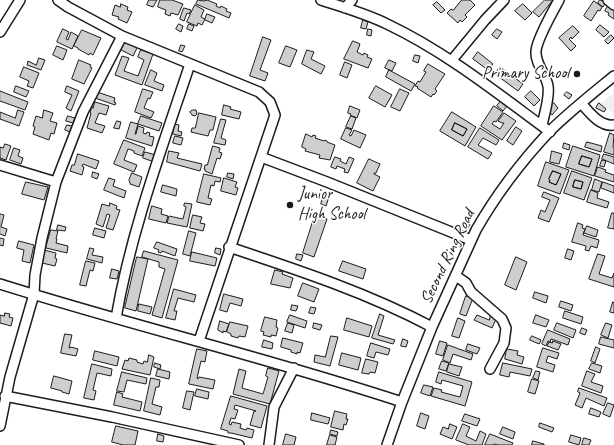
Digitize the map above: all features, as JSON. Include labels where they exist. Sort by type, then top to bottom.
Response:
[{"type":"street","points":[[0,32],[20,0]]},
{"type":"street","points":[[58,0],[122,36],[259,92],[270,102],[275,115],[229,247],[199,341]]},
{"type":"street","points":[[321,0],[387,23],[452,60],[550,132]]},
{"type":"street","points":[[345,8],[352,0]]},
{"type":"street","points":[[452,60],[485,20],[504,0]]},
{"type":"street","points":[[542,126],[548,87],[546,79],[540,68],[536,51],[538,42],[559,0]]},
{"type":"street","points":[[608,0],[614,5]]},
{"type":"street","points":[[0,426],[5,396],[34,294],[34,274],[56,182],[83,112],[122,36]]},
{"type":"street","points":[[116,318],[141,211],[190,64]]},
{"type":"street","name":"Second Ring Road","points":[[387,445],[402,402],[432,328],[471,240],[482,219],[525,160],[550,132],[581,103],[614,76]]},
{"type":"street","points":[[581,103],[591,115],[613,126]]},
{"type":"street","points":[[261,157],[471,240]]},
{"type":"street","points":[[0,165],[56,182]]},
{"type":"street","points":[[229,247],[292,268],[384,303],[404,312],[432,328]]},
{"type":"street","points":[[456,276],[466,284],[471,292],[502,319],[506,328],[504,343],[490,369]]},
{"type":"street","points":[[0,284],[294,368],[402,402]]},
{"type":"street","points":[[269,445],[274,407],[294,368]]},
{"type":"street","points":[[5,396],[112,417],[238,445]]},
{"type":"shaded area","points":[[614,93],[614,114],[600,104]]},
{"type":"building","points":[[149,0],[157,0],[153,7],[147,5]]},
{"type":"building","points":[[160,0],[172,0],[183,4],[178,15],[171,13],[170,16],[165,14],[166,10],[158,7]]},
{"type":"building","points":[[198,0],[207,0],[217,4],[216,6],[220,8],[221,6],[227,9],[226,11],[231,13],[229,18],[196,4]]},
{"type":"building","points":[[462,0],[470,0],[475,5],[465,15],[467,17],[462,22],[460,20],[458,23],[447,13],[451,9],[453,10]]},
{"type":"building","points":[[545,0],[553,0],[539,17],[533,12]]},
{"type":"building","points":[[600,0],[606,2],[603,7],[598,3]]},
{"type":"building","points":[[594,1],[602,7],[600,11],[598,10],[591,21],[584,16]]},
{"type":"building","points":[[437,2],[445,10],[441,13],[433,5]]},
{"type":"building","points":[[121,4],[128,7],[127,10],[132,12],[127,23],[118,19],[119,17],[112,15],[115,5],[120,7]]},
{"type":"building","points":[[523,4],[532,13],[525,20],[515,11]]},
{"type":"building","points":[[195,5],[204,10],[201,17],[205,19],[202,25],[198,23],[197,26],[187,22]]},
{"type":"building","points":[[608,6],[614,10],[614,19],[605,11]]},
{"type":"building","points":[[184,8],[191,10],[189,14],[187,13],[184,21],[180,19]]},
{"type":"building","points":[[207,14],[215,17],[212,23],[205,20]]},
{"type":"building","points":[[363,20],[368,22],[366,29],[361,28]]},
{"type":"building","points":[[179,24],[183,26],[181,32],[176,29]]},
{"type":"building","points":[[189,24],[194,26],[192,31],[187,29]]},
{"type":"building","points":[[600,25],[609,32],[604,37],[596,30]]},
{"type":"building","points":[[573,26],[579,32],[572,39],[571,37],[569,39],[576,46],[571,51],[559,38]]},
{"type":"building","points":[[63,29],[69,32],[66,39],[68,40],[71,32],[78,36],[72,49],[57,42]]},
{"type":"building","points":[[368,29],[372,30],[371,36],[367,35]]},
{"type":"building","points":[[497,29],[502,32],[497,39],[492,35]]},
{"type":"building","points":[[82,30],[101,38],[93,55],[90,53],[89,55],[74,46]]},
{"type":"building","points":[[611,35],[614,38],[608,44],[605,41]]},
{"type":"building","points":[[263,37],[271,40],[260,70],[268,73],[265,81],[250,76]]},
{"type":"building","points":[[125,41],[137,48],[133,56],[121,50]]},
{"type":"building","points":[[353,41],[360,44],[357,52],[363,55],[364,53],[368,55],[367,57],[372,59],[368,68],[344,59]]},
{"type":"building","points":[[181,45],[185,46],[182,52],[179,51]]},
{"type":"building","points":[[57,46],[67,50],[63,60],[53,55]]},
{"type":"building","points":[[286,46],[297,50],[290,67],[279,63]]},
{"type":"building","points":[[141,50],[153,54],[142,85],[115,75],[122,56],[129,58],[124,71],[138,76],[144,60],[138,57]]},
{"type":"building","points":[[307,50],[314,52],[311,59],[325,66],[321,74],[302,64]]},
{"type":"building","points":[[478,52],[493,64],[488,70],[473,59]]},
{"type":"building","points":[[415,55],[420,56],[418,63],[413,61]]},
{"type":"building","points":[[39,58],[45,60],[41,70],[27,65],[28,61],[36,65]]},
{"type":"building","points":[[79,60],[91,65],[90,67],[92,68],[84,84],[72,79]]},
{"type":"building","points":[[389,60],[396,63],[392,71],[385,68]]},
{"type":"building","points":[[345,62],[352,65],[347,78],[340,75]]},
{"type":"building","points":[[428,64],[445,74],[435,89],[437,91],[431,97],[415,86],[418,81],[420,82],[426,72],[424,71]]},
{"type":"building","points":[[24,67],[39,73],[33,88],[27,86],[29,81],[20,77]]},
{"type":"building","points":[[500,67],[523,84],[518,91],[495,74]]},
{"type":"building","points":[[151,70],[157,73],[154,81],[164,85],[162,91],[145,85]]},
{"type":"building","points":[[389,70],[415,84],[411,91],[386,77]]},
{"type":"building","points":[[16,86],[29,91],[26,97],[14,92]]},
{"type":"building","points":[[67,86],[79,91],[71,111],[66,108],[72,95],[65,92]]},
{"type":"building","points":[[376,86],[392,95],[385,107],[369,98]]},
{"type":"building","points":[[143,89],[153,92],[150,99],[148,98],[144,108],[154,112],[151,118],[135,112]]},
{"type":"building","points":[[400,89],[409,93],[400,111],[391,107]]},
{"type":"building","points":[[0,91],[28,102],[25,110],[0,101]]},
{"type":"building","points":[[531,91],[540,100],[534,106],[525,97]]},
{"type":"building","points":[[97,92],[115,98],[115,105],[95,98]]},
{"type":"building","points":[[567,92],[572,95],[569,99],[564,95]]},
{"type":"building","points":[[501,101],[507,106],[503,111],[497,106]]},
{"type":"building","points":[[95,102],[109,106],[106,115],[99,113],[95,123],[105,126],[102,133],[87,128],[90,112]]},
{"type":"building","points":[[554,103],[558,108],[552,115],[547,109]]},
{"type":"building","points":[[599,103],[606,109],[604,112],[596,108]]},
{"type":"building","points":[[224,105],[231,107],[230,109],[241,112],[239,119],[222,115]]},
{"type":"building","points":[[350,106],[360,110],[357,118],[348,113]]},
{"type":"building","points":[[494,106],[503,112],[496,122],[494,121],[492,124],[500,129],[504,123],[498,121],[504,113],[516,121],[502,140],[481,126]]},
{"type":"building","points":[[18,110],[24,112],[19,126],[0,119],[0,112],[15,118]]},
{"type":"building","points":[[44,110],[53,113],[50,121],[57,123],[54,134],[51,133],[49,140],[33,134],[35,127],[33,126],[36,116],[42,118]]},
{"type":"building","points":[[196,110],[197,114],[195,116],[190,112]]},
{"type":"building","points":[[452,112],[476,127],[465,146],[440,131]],"holes":[[[455,123],[467,129],[463,136],[452,130]]]},
{"type":"building","points":[[199,113],[216,117],[213,130],[210,130],[208,136],[191,132],[192,128],[195,128]]},
{"type":"building","points":[[68,116],[75,118],[73,123],[66,121]]},
{"type":"building","points":[[141,116],[162,123],[159,131],[138,124]]},
{"type":"building","points":[[351,116],[356,118],[352,129],[346,127]]},
{"type":"building","points":[[221,119],[226,120],[221,138],[226,140],[225,145],[214,143]]},
{"type":"building","points":[[117,121],[121,122],[119,129],[114,128]]},
{"type":"building","points":[[131,122],[138,124],[135,134],[138,126],[144,128],[143,133],[150,133],[149,136],[154,137],[152,146],[126,138]]},
{"type":"building","points":[[455,123],[467,129],[463,136],[452,130]]},
{"type":"building","points":[[175,124],[179,125],[178,131],[182,132],[181,136],[173,134]]},
{"type":"building","points":[[67,125],[72,126],[70,132],[65,130]]},
{"type":"building","points":[[516,127],[522,131],[513,145],[507,141]]},
{"type":"building","points":[[346,128],[352,130],[349,135],[351,136],[354,130],[366,135],[360,148],[341,139]]},
{"type":"building","points":[[480,128],[499,140],[496,145],[483,138],[478,145],[492,153],[488,159],[468,147]]},
{"type":"building","points":[[610,133],[614,135],[614,155],[604,152]]},
{"type":"building","points":[[306,134],[312,137],[313,135],[316,136],[315,138],[325,140],[335,145],[330,160],[319,158],[320,155],[305,151],[306,149],[302,147]]},
{"type":"building","points":[[175,136],[183,138],[181,145],[173,143]]},
{"type":"building","points":[[124,140],[145,148],[142,156],[128,149],[124,160],[137,165],[134,172],[114,164]]},
{"type":"building","points":[[587,142],[602,146],[601,152],[585,147]]},
{"type":"building","points":[[564,143],[570,145],[569,150],[563,148]]},
{"type":"building","points":[[5,144],[11,146],[6,160],[0,158],[0,147],[3,148]]},
{"type":"building","points":[[213,146],[220,148],[219,152],[222,153],[220,159],[217,158],[212,174],[204,169],[205,165],[207,165]]},
{"type":"building","points":[[573,146],[600,155],[594,176],[566,167]],"holes":[[[582,156],[592,159],[589,167],[579,164]]]},
{"type":"building","points":[[14,148],[20,150],[18,156],[23,158],[21,164],[10,160]]},
{"type":"building","points":[[169,151],[179,153],[177,158],[202,164],[200,171],[167,162]]},
{"type":"building","points":[[552,151],[562,154],[559,164],[550,162]]},
{"type":"building","points":[[145,152],[156,155],[154,162],[143,158]]},
{"type":"building","points":[[78,154],[99,161],[96,169],[83,164],[82,166],[84,167],[82,175],[70,171]]},
{"type":"building","points":[[604,154],[614,157],[614,164],[602,159]]},
{"type":"building","points":[[582,156],[592,159],[589,167],[579,164]]},
{"type":"building","points":[[335,157],[341,159],[340,161],[346,164],[349,157],[354,159],[348,173],[344,172],[345,169],[337,166],[336,169],[331,167]]},
{"type":"building","points":[[369,159],[380,164],[376,173],[374,173],[380,177],[373,191],[357,183]]},
{"type":"building","points":[[602,160],[606,161],[604,167],[600,166]]},
{"type":"building","points":[[546,162],[569,170],[560,194],[538,186]],"holes":[[[553,171],[561,174],[556,185],[549,182]]]},
{"type":"building","points":[[598,167],[606,170],[605,172],[614,175],[614,182],[595,176]]},
{"type":"building","points":[[553,171],[561,174],[556,185],[549,182]]},
{"type":"building","points":[[572,171],[592,178],[584,200],[564,193]],"holes":[[[575,180],[583,182],[581,189],[573,187]]]},
{"type":"building","points":[[93,172],[99,174],[97,179],[92,177]]},
{"type":"building","points":[[132,173],[142,177],[139,187],[130,184],[129,181]]},
{"type":"building","points":[[228,173],[234,174],[233,179],[227,177]]},
{"type":"building","points":[[204,174],[221,178],[220,182],[215,181],[214,186],[211,185],[208,198],[212,199],[210,205],[197,202]]},
{"type":"building","points":[[109,178],[115,180],[113,186],[126,191],[124,198],[104,190]]},
{"type":"building","points":[[224,178],[237,182],[235,187],[238,188],[236,195],[221,191]]},
{"type":"building","points":[[595,179],[602,182],[599,192],[592,190]]},
{"type":"building","points":[[575,180],[583,182],[581,189],[573,187]]},
{"type":"building","points":[[26,182],[48,187],[44,200],[22,194]]},
{"type":"building","points":[[603,182],[614,186],[614,193],[601,188]]},
{"type":"building","points":[[163,185],[177,189],[176,196],[161,192]]},
{"type":"building","points":[[591,190],[598,193],[597,198],[609,202],[607,208],[587,202]]},
{"type":"building","points":[[544,192],[559,198],[549,222],[538,218],[541,210],[545,212],[550,200],[542,197]]},
{"type":"building","points":[[324,195],[329,197],[326,206],[321,204]]},
{"type":"building","points":[[110,203],[117,206],[116,209],[120,210],[113,230],[106,228],[110,215],[107,214],[103,227],[96,224],[102,204],[109,206]]},
{"type":"building","points":[[185,203],[192,204],[187,227],[167,223],[169,216],[183,219],[186,207],[184,206]]},
{"type":"building","points":[[152,206],[162,209],[161,214],[168,216],[166,223],[149,219]]},
{"type":"building","points":[[612,213],[614,213],[614,229],[608,228]]},
{"type":"building","points":[[0,214],[4,215],[1,227],[7,229],[5,236],[0,234]]},
{"type":"building","points":[[193,215],[202,217],[200,223],[205,224],[203,231],[190,228]]},
{"type":"building","points":[[315,215],[327,219],[314,257],[303,253]]},
{"type":"building","points":[[465,222],[470,224],[467,230],[462,227]]},
{"type":"building","points":[[578,223],[583,225],[582,228],[585,229],[583,235],[599,240],[597,248],[591,246],[589,251],[585,250],[586,246],[572,242]]},
{"type":"building","points":[[58,225],[66,227],[65,231],[57,230]]},
{"type":"building","points":[[587,226],[598,230],[596,237],[584,233]]},
{"type":"building","points":[[95,228],[106,231],[104,238],[93,235]]},
{"type":"building","points":[[51,230],[58,231],[56,243],[68,246],[67,253],[46,248]]},
{"type":"building","points":[[189,231],[196,233],[190,256],[183,254]]},
{"type":"building","points":[[0,238],[4,239],[3,246],[0,245]]},
{"type":"building","points":[[19,241],[34,245],[30,263],[22,261],[24,250],[17,248]]},
{"type":"building","points":[[157,242],[177,249],[175,256],[162,251],[161,253],[158,252],[159,250],[154,248]]},
{"type":"building","points":[[90,248],[94,249],[92,255],[103,257],[102,263],[87,259]]},
{"type":"building","points":[[216,248],[221,249],[220,255],[215,253]]},
{"type":"building","points":[[568,249],[574,251],[571,260],[565,258]]},
{"type":"building","points":[[44,250],[56,253],[55,258],[57,259],[55,266],[42,263]]},
{"type":"building","points":[[144,251],[178,260],[162,318],[152,315],[165,269],[159,267],[159,262],[142,257]]},
{"type":"building","points":[[192,252],[217,258],[215,266],[190,261]]},
{"type":"building","points":[[297,254],[303,255],[301,261],[296,259]]},
{"type":"building","points":[[598,254],[605,256],[599,274],[612,278],[614,273],[614,287],[589,279]]},
{"type":"building","points":[[137,257],[148,259],[136,311],[125,308]]},
{"type":"building","points":[[516,257],[527,262],[516,290],[505,285]]},
{"type":"building","points":[[86,261],[95,263],[93,271],[90,270],[86,286],[80,285]]},
{"type":"building","points":[[343,261],[366,269],[363,279],[339,271]]},
{"type":"building","points":[[112,269],[119,271],[117,279],[110,278]]},
{"type":"building","points":[[275,270],[283,272],[282,274],[293,278],[290,288],[271,284]]},
{"type":"building","points":[[303,283],[319,289],[314,302],[298,296]]},
{"type":"building","points":[[174,289],[196,295],[194,302],[178,298],[174,311],[177,311],[175,320],[166,318]]},
{"type":"building","points":[[535,292],[548,296],[546,303],[533,298]]},
{"type":"building","points":[[224,294],[243,299],[241,306],[230,303],[227,312],[220,310]]},
{"type":"building","points":[[466,296],[473,298],[466,316],[460,314]]},
{"type":"building","points":[[561,301],[573,305],[571,311],[559,307]]},
{"type":"building","points":[[613,302],[614,303],[614,313],[610,312]]},
{"type":"building","points":[[139,304],[152,307],[150,314],[138,311]]},
{"type":"building","points":[[292,305],[298,306],[296,311],[291,310]]},
{"type":"building","points":[[311,307],[316,308],[314,314],[309,313]]},
{"type":"building","points":[[565,311],[583,317],[581,324],[563,318]]},
{"type":"building","points":[[5,313],[10,314],[9,317],[13,318],[11,326],[0,323],[0,315],[4,316]]},
{"type":"building","points":[[380,314],[384,316],[378,335],[395,340],[393,344],[372,338]]},
{"type":"building","points":[[491,314],[497,317],[492,328],[474,320],[477,315],[489,320]]},
{"type":"building","points":[[290,315],[307,321],[305,328],[287,322]]},
{"type":"building","points":[[536,315],[549,320],[546,327],[533,323]]},
{"type":"building","points":[[265,317],[277,320],[276,327],[278,328],[276,336],[271,335],[271,337],[263,335],[264,332],[261,331]]},
{"type":"building","points":[[347,318],[372,326],[369,337],[344,330]]},
{"type":"building","points":[[458,318],[465,321],[459,338],[452,336]]},
{"type":"building","points":[[220,321],[229,324],[226,332],[223,331],[223,333],[218,330]]},
{"type":"building","points":[[230,322],[248,326],[245,337],[239,336],[238,338],[231,336],[231,334],[227,332]]},
{"type":"building","points":[[288,323],[294,325],[292,333],[285,331]]},
{"type":"building","points":[[314,323],[322,325],[320,330],[313,328]]},
{"type":"building","points":[[557,323],[576,330],[573,338],[554,330]]},
{"type":"building","points":[[606,323],[612,325],[608,338],[601,335]]},
{"type":"building","points":[[582,328],[587,330],[585,335],[580,333]]},
{"type":"building","points":[[548,330],[570,339],[568,345],[551,339],[550,342],[548,341],[546,346],[542,344]]},
{"type":"building","points":[[65,334],[72,335],[69,348],[71,347],[78,349],[76,356],[61,353]]},
{"type":"building","points":[[331,336],[338,337],[330,366],[314,362],[315,355],[325,357]]},
{"type":"building","points":[[532,336],[541,340],[539,344],[530,340]]},
{"type":"building","points":[[601,337],[614,340],[614,348],[599,344]]},
{"type":"building","points":[[283,338],[303,343],[300,353],[297,352],[297,354],[291,352],[291,350],[281,347]]},
{"type":"building","points":[[403,339],[408,341],[406,347],[401,346]]},
{"type":"building","points":[[264,340],[273,343],[272,349],[262,347]]},
{"type":"building","points":[[440,341],[447,343],[443,356],[436,354]]},
{"type":"building","points":[[553,341],[561,344],[558,350],[547,346],[549,342],[552,343]]},
{"type":"building","points":[[371,343],[390,349],[388,355],[376,352],[374,358],[367,356]]},
{"type":"building","points":[[468,344],[480,348],[477,354],[466,350]]},
{"type":"building","points":[[448,345],[473,354],[471,360],[453,354],[450,363],[443,360]]},
{"type":"building","points":[[596,347],[600,349],[595,363],[591,361]]},
{"type":"building","points":[[543,348],[559,353],[557,359],[548,356],[546,362],[555,365],[553,372],[537,367]]},
{"type":"building","points":[[197,349],[207,351],[205,362],[201,361],[197,378],[198,379],[199,377],[215,380],[213,389],[189,384]]},
{"type":"building","points":[[507,349],[518,351],[517,355],[524,357],[522,364],[505,359]]},
{"type":"building","points":[[95,351],[119,357],[117,366],[93,360]]},
{"type":"building","points":[[342,353],[361,358],[358,370],[339,365]]},
{"type":"building","points":[[149,355],[154,357],[150,375],[122,369],[125,360],[128,361],[129,358],[137,360],[137,362],[143,364],[144,361],[147,362]]},
{"type":"building","points":[[366,359],[378,362],[375,373],[362,373]]},
{"type":"building","points":[[442,361],[449,363],[446,371],[439,369]]},
{"type":"building","points":[[155,363],[161,365],[160,369],[154,367]]},
{"type":"building","points":[[503,363],[532,369],[530,376],[510,372],[509,377],[500,375]]},
{"type":"building","points":[[592,363],[602,366],[600,373],[589,369]]},
{"type":"building","points":[[92,364],[112,369],[111,376],[97,373],[93,390],[96,391],[94,400],[84,398]]},
{"type":"building","points":[[449,364],[462,367],[459,376],[447,372]]},
{"type":"building","points":[[268,368],[279,371],[270,404],[233,394],[239,369],[246,371],[242,388],[263,394],[268,377],[266,376]]},
{"type":"building","points":[[158,369],[170,372],[169,379],[156,376]]},
{"type":"building","points":[[536,371],[540,372],[538,380],[533,378]]},
{"type":"building","points":[[587,371],[595,374],[591,382],[603,386],[601,393],[582,386]]},
{"type":"building","points":[[122,372],[147,378],[146,384],[127,380],[124,392],[117,391]]},
{"type":"building","points":[[439,372],[472,382],[465,406],[431,396],[434,388],[442,390],[441,392],[460,397],[463,386],[442,380],[441,384],[436,382]]},
{"type":"building","points":[[54,376],[72,381],[69,394],[51,388]]},
{"type":"building","points":[[151,378],[160,380],[159,387],[156,387],[152,404],[162,407],[160,415],[144,411]]},
{"type":"building","points":[[532,379],[539,381],[535,394],[528,392]]},
{"type":"building","points":[[424,385],[433,387],[430,396],[421,393]]},
{"type":"building","points":[[579,388],[607,398],[604,406],[586,398],[582,408],[575,405],[580,393],[578,392]]},
{"type":"building","points":[[197,389],[209,392],[208,399],[195,396]]},
{"type":"building","points":[[187,391],[194,392],[190,410],[183,408]]},
{"type":"building","points":[[117,392],[123,394],[122,397],[142,402],[140,411],[114,405]]},
{"type":"building","points":[[231,396],[267,406],[261,428],[250,425],[254,411],[256,411],[235,405],[234,409],[238,410],[235,419],[231,418],[229,424],[231,425],[232,422],[241,424],[240,428],[254,430],[252,438],[228,433],[228,431],[221,429]]},
{"type":"building","points":[[608,403],[614,405],[610,417],[603,414]]},
{"type":"building","points":[[591,408],[601,412],[599,417],[589,414]]},
{"type":"building","points":[[335,411],[347,414],[346,419],[348,419],[346,425],[344,424],[343,430],[331,427]]},
{"type":"building","points":[[312,413],[330,418],[328,424],[311,420]]},
{"type":"building","points":[[421,413],[429,416],[425,429],[417,426]]},
{"type":"building","points":[[465,414],[480,419],[477,426],[462,421]]},
{"type":"building","points":[[540,423],[554,428],[552,432],[539,427]]},
{"type":"building","points":[[450,424],[457,427],[452,439],[440,434],[443,427],[448,429]]},
{"type":"building","points":[[463,424],[470,427],[466,436],[476,441],[480,431],[486,434],[482,445],[469,445],[456,440]]},
{"type":"building","points":[[116,426],[138,431],[135,445],[123,445],[112,442]]},
{"type":"building","points":[[503,427],[515,432],[513,439],[500,434]]},
{"type":"building","points":[[331,430],[338,432],[337,436],[330,434]]},
{"type":"building","points":[[158,434],[164,436],[163,442],[157,441]]},
{"type":"building","points":[[286,434],[296,437],[294,445],[283,445]]},
{"type":"building","points":[[490,434],[513,443],[512,445],[485,445]]},
{"type":"building","points":[[330,435],[337,437],[335,445],[327,445]]},
{"type":"building","points":[[571,435],[581,438],[579,445],[569,442]]},
{"type":"building","points":[[584,438],[591,440],[589,445],[582,445]]},
{"type":"building","points":[[533,441],[544,444],[544,445],[532,445]]},
{"type":"place","name":"Primary School","points":[[577,74]]},
{"type":"place","name":"Junior High School","points":[[290,205]]}]
